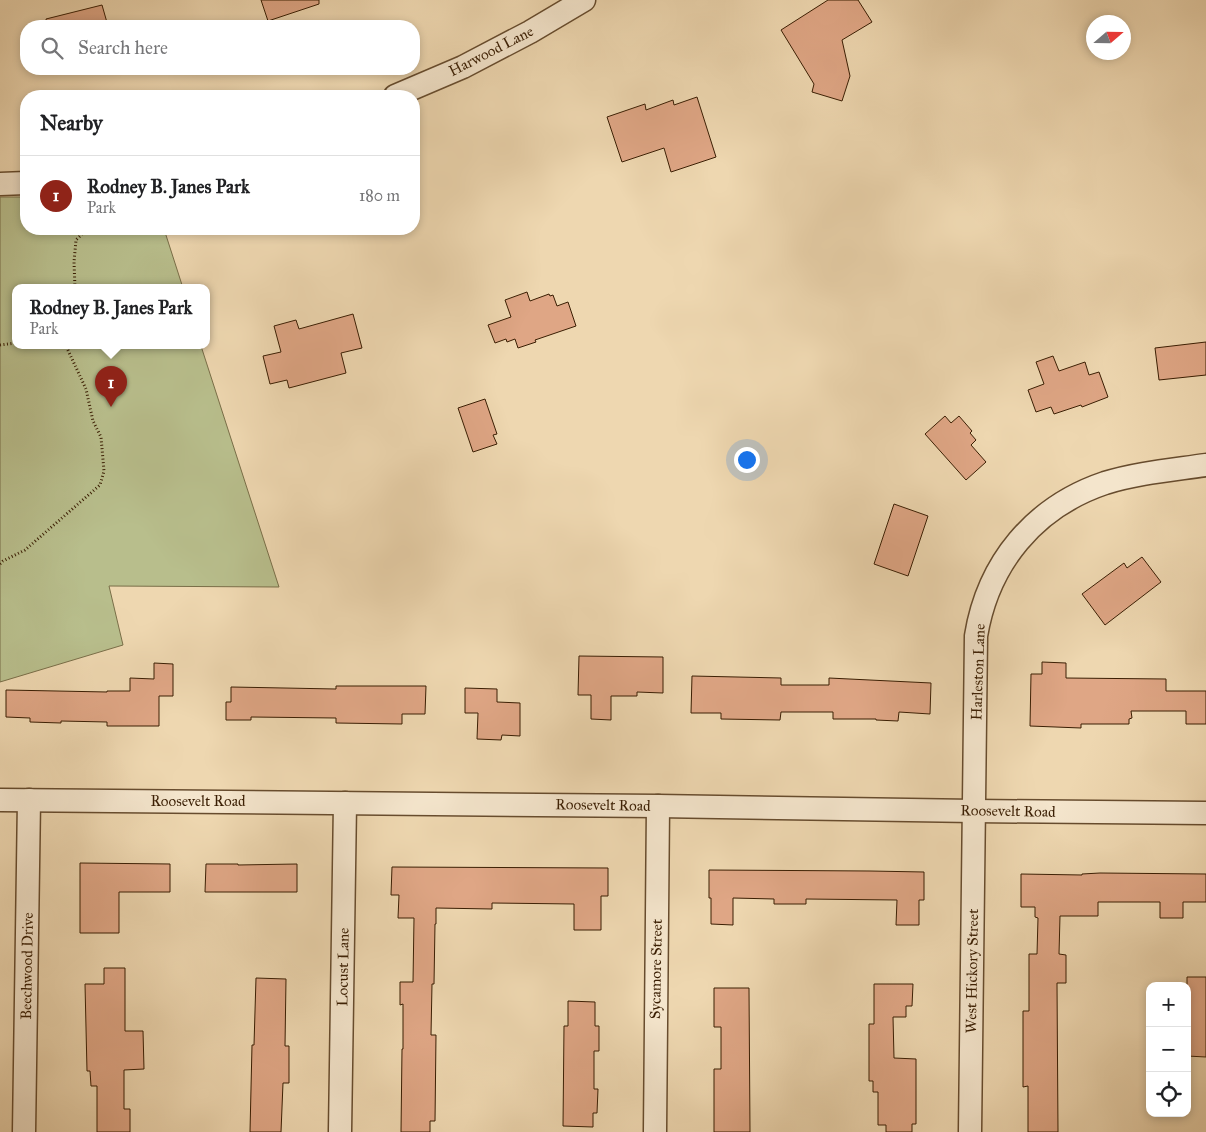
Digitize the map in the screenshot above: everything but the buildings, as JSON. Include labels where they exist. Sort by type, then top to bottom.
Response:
[{"type":"street","name":"Harwood Lane","points":[[408,90],[463,67],[530,32],[584,0]]},
{"type":"street","points":[[0,184],[20,183]]},
{"type":"street","name":"Harleston Lane","points":[[974,811],[976,636],[979,618],[992,582],[1002,563],[1020,540],[1047,513],[1064,501],[1084,491],[1126,478],[1206,465]]},
{"type":"street","name":"Roosevelt Road","points":[[0,800],[1206,813]]},
{"type":"street","name":"Beechwood Drive","points":[[24,1132],[29,800]]},
{"type":"street","name":"Locust Lane","points":[[340,1132],[345,803]]},
{"type":"street","name":"Sycamore Street","points":[[655,1132],[658,806]]},
{"type":"street","name":"West Hickory Street","points":[[970,1132],[974,811]]},
{"type":"path","points":[[75,284],[76,240],[81,235]]},
{"type":"path","points":[[0,564],[25,550],[100,485],[104,471],[101,437],[93,421],[86,389],[67,349]]},
{"type":"green space","points":[[0,197],[20,197],[20,235],[166,235],[182,284],[12,284],[12,349],[202,349],[279,587],[109,586],[123,645],[0,682]]},
{"type":"place","name":"Rodney B. Janes Park","points":[[111,407]]}]
